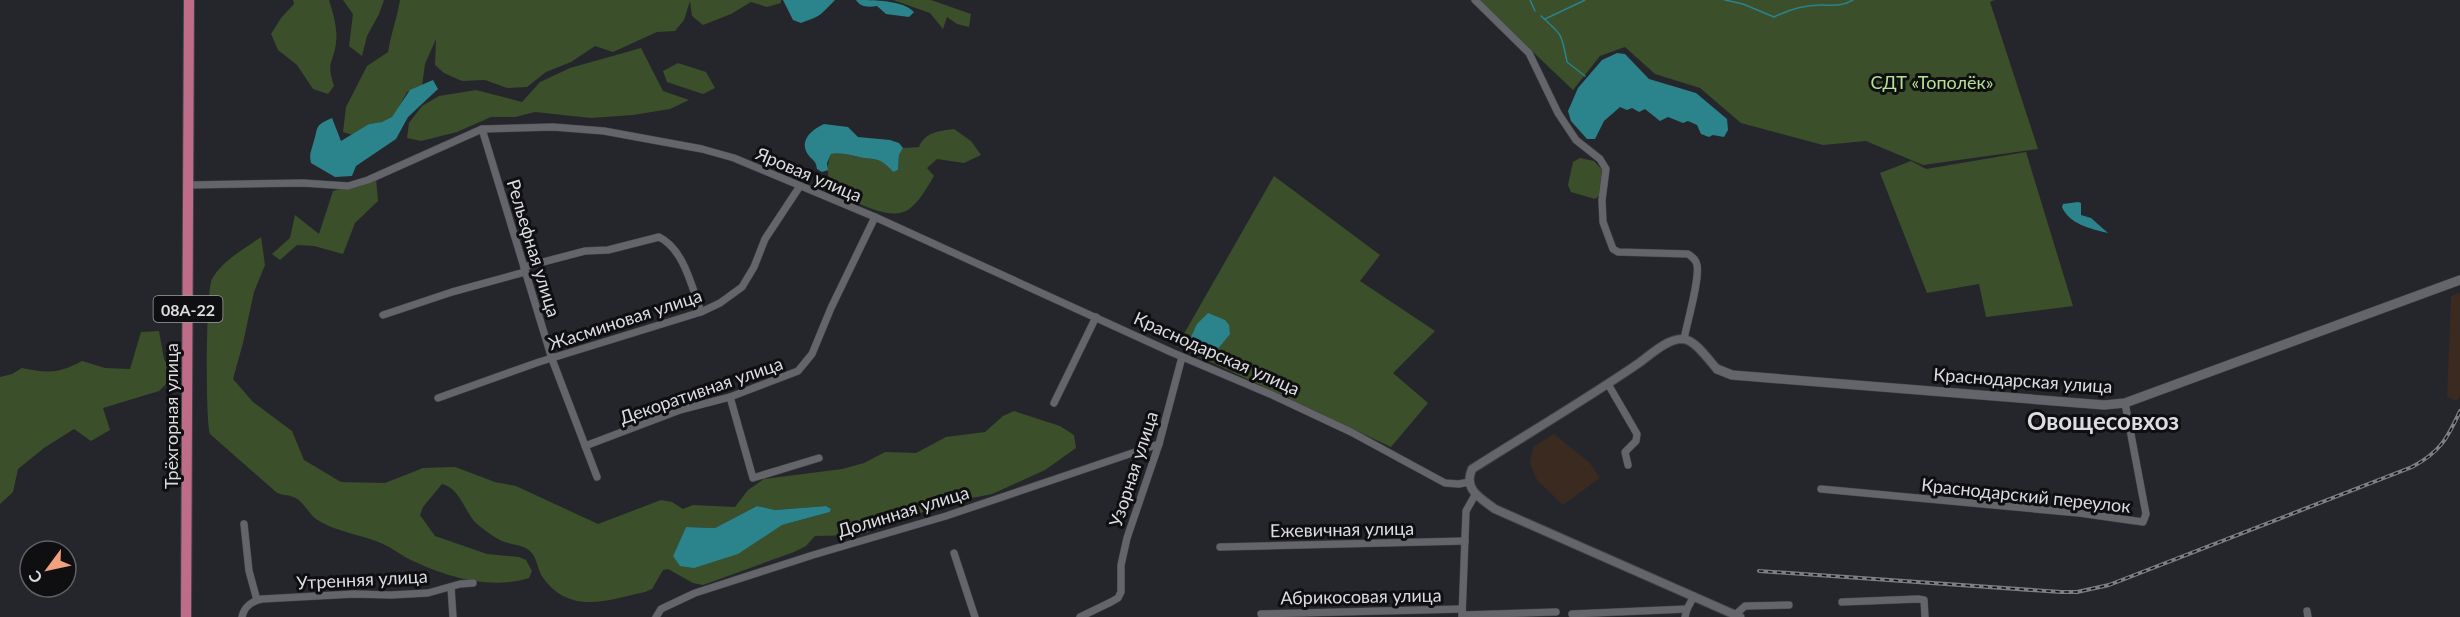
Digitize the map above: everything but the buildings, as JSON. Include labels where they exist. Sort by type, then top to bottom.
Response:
[{"type":"highway","name":"Трёхгорная улица","points":[[186,617],[190,185],[189,0]]},
{"type":"main road","name":"Краснодарская улица","points":[[1717,369],[1732,375],[2104,405],[2125,403],[2460,280]]},
{"type":"street","points":[[1475,0],[1529,53],[1558,112],[1576,140],[1600,159],[1606,169],[1602,201],[1603,222],[1613,249],[1618,252],[1688,254],[1694,258],[1697,266],[1692,306],[1684,339],[1659,349],[1608,384],[1472,469],[1468,478],[1475,495],[1495,509],[1737,616],[1745,606],[1789,605]]},
{"type":"street","name":"Яровая улица","points":[[482,129],[554,127],[604,131],[702,149],[734,158],[875,217],[949,252]]},
{"type":"street","points":[[190,185],[303,183],[348,186],[368,180],[482,129]]},
{"type":"street","name":"Рельефная улица","points":[[482,129],[552,359],[597,477]]},
{"type":"street","name":"Жасминовая улица","points":[[438,398],[701,312],[720,303],[742,287],[754,267],[765,239],[800,186]]},
{"type":"street","name":"Декоративная улица","points":[[585,446],[680,410],[730,397],[794,373],[812,354],[831,308],[875,217]]},
{"type":"street","points":[[384,315],[585,250],[619,248],[659,237],[666,241],[689,277],[701,312]]},
{"type":"street","name":"Краснодарская улица","points":[[949,252],[1351,432],[1445,483],[1469,482]]},
{"type":"street","points":[[1054,404],[1096,317]]},
{"type":"street","name":"Краснодарская улица","points":[[1684,339],[1693,344],[1717,369]]},
{"type":"street","name":"Узорная улица","points":[[1080,617],[1118,598],[1121,592],[1120,565],[1126,538],[1159,444],[1182,357]]},
{"type":"street","points":[[1608,384],[1637,434],[1636,441],[1625,452],[1628,465]]},
{"type":"street","points":[[730,397],[753,478],[819,458]]},
{"type":"street","name":"Краснодарский переулок","points":[[1821,489],[2079,513],[2143,522],[2146,514],[2125,403]]},
{"type":"street","name":"Долинная улица","points":[[657,614],[695,593],[785,563],[946,516],[1159,444]]},
{"type":"street","points":[[1462,614],[1466,511],[1475,495]]},
{"type":"street","points":[[242,617],[243,612],[254,601],[244,524]]},
{"type":"street","name":"Ежевичная улица","points":[[1220,547],[1465,541]]},
{"type":"street","points":[[954,553],[975,617]]},
{"type":"street","name":"Утренняя улица","points":[[254,601],[354,594],[428,593],[460,584],[473,584]]},
{"type":"street","points":[[451,587],[453,617]]},
{"type":"street","points":[[1572,614],[1686,613],[1694,596]]},
{"type":"street","points":[[1842,602],[1924,600],[1925,617]]},
{"type":"street","name":"Абрикосовая улица","points":[[1261,614],[1556,612]]},
{"type":"shaded area","points":[[2460,293],[2460,395],[2457,401],[2447,397],[2451,296]]},
{"type":"shaded area","points":[[1554,434],[1590,463],[1600,478],[1563,505],[1537,480],[1530,464],[1533,447]]},
{"type":"green space","points":[[293,0],[329,0],[335,21],[336,38],[330,67],[334,86],[328,94],[313,89],[297,65],[278,50],[271,34],[294,4]]},
{"type":"green space","points":[[343,0],[384,0],[367,36],[362,56],[349,46],[353,14]]},
{"type":"green space","points":[[400,0],[781,0],[781,3],[767,7],[751,2],[731,14],[703,25],[692,16],[690,1],[684,20],[675,31],[657,32],[613,52],[595,46],[571,62],[546,72],[527,87],[507,88],[485,80],[462,81],[444,73],[435,65],[436,39],[425,64],[422,86],[407,92],[392,121],[369,124],[353,135],[343,132],[346,107],[367,66],[388,52]]},
{"type":"green space","points":[[893,0],[931,0],[971,14],[969,27],[957,24],[947,17],[943,29],[930,13]]},
{"type":"green space","name":"СДТ «Тополёк»","points":[[1478,0],[1995,0],[1990,2],[2038,149],[1923,165],[1866,141],[1823,145],[1741,123],[1700,88],[1655,74],[1625,47],[1600,56],[1573,90]]},
{"type":"green space","points":[[641,48],[663,91],[689,100],[670,109],[633,115],[591,118],[535,112],[515,117],[491,117],[457,132],[421,141],[407,138],[409,123],[422,106],[439,96],[476,90],[522,102],[540,82],[570,68]]},
{"type":"green space","points":[[678,63],[706,72],[715,88],[703,94],[667,82],[663,71]]},
{"type":"green space","points":[[954,129],[971,141],[981,155],[964,163],[937,159],[927,168],[934,176],[926,190],[908,210],[890,213],[869,208],[832,189],[828,171],[831,154],[876,160],[884,163],[893,172],[898,170],[899,155],[903,148],[919,147],[929,135]]},
{"type":"green space","points":[[2026,152],[2073,306],[1986,317],[1979,284],[1927,293],[1880,173],[1911,161],[1926,169]]},
{"type":"green space","points":[[1580,158],[1594,161],[1602,170],[1599,196],[1595,199],[1571,192],[1568,185],[1573,162]]},
{"type":"green space","points":[[1274,176],[1380,255],[1360,281],[1435,331],[1393,373],[1428,403],[1391,447],[1177,346]]},
{"type":"green space","points":[[376,178],[378,201],[355,223],[343,254],[314,246],[297,245],[280,260],[272,254],[290,238],[295,215],[319,234],[333,191]]},
{"type":"green space","points":[[261,237],[265,265],[254,292],[233,379],[253,402],[292,431],[304,460],[341,482],[385,483],[423,468],[455,467],[495,482],[516,486],[598,524],[661,500],[672,502],[683,509],[693,505],[735,507],[748,490],[764,479],[842,469],[864,463],[885,452],[916,453],[946,437],[985,432],[1003,416],[1014,411],[1060,426],[1074,435],[1076,448],[1045,470],[992,494],[928,509],[910,519],[860,535],[815,536],[806,546],[794,552],[703,585],[693,583],[668,569],[663,570],[652,589],[645,592],[591,602],[566,597],[555,590],[542,576],[535,557],[530,551],[500,540],[483,529],[474,521],[457,494],[442,484],[423,507],[420,515],[435,536],[487,554],[519,557],[526,560],[532,571],[529,578],[498,583],[449,575],[419,564],[377,541],[324,524],[297,499],[276,492],[210,434],[207,404],[207,354],[208,305],[212,279],[228,261]],"holes":[[[757,506],[775,510],[826,506],[831,509],[830,512],[782,525],[763,536],[673,556],[686,527],[715,528]]]},
{"type":"green space","points":[[159,331],[164,359],[174,376],[159,391],[103,408],[110,430],[91,441],[74,429],[44,448],[18,469],[13,492],[0,504],[0,377],[22,368],[59,370],[82,361],[105,368],[130,369],[141,332]]},
{"type":"water","points":[[783,0],[835,0],[821,14],[801,23],[793,20]]},
{"type":"water","points":[[856,0],[895,3],[914,12],[909,17],[886,14],[877,6],[863,6]]},
{"type":"water","points":[[1617,53],[1625,54],[1649,79],[1696,93],[1727,119],[1728,130],[1724,137],[1713,135],[1709,137],[1701,134],[1697,125],[1688,121],[1683,123],[1668,117],[1660,121],[1645,109],[1639,112],[1632,108],[1627,110],[1620,107],[1604,121],[1595,139],[1587,139],[1571,121],[1568,111],[1578,88],[1602,60]]},
{"type":"water","points":[[433,80],[438,89],[408,117],[396,139],[356,166],[352,176],[335,177],[311,163],[311,151],[318,128],[322,123],[332,118],[341,141],[369,124],[382,122],[392,117],[410,90]]},
{"type":"water","points":[[824,124],[848,127],[858,137],[899,143],[903,148],[899,155],[898,170],[893,172],[884,163],[846,154],[831,154],[827,163],[828,170],[822,172],[817,169],[815,162],[806,152],[805,142],[810,133]]},
{"type":"water","points":[[2081,203],[2081,215],[2091,218],[2108,233],[2081,225],[2065,213],[2063,204]]},
{"type":"water","points":[[1208,313],[1225,320],[1229,325],[1230,334],[1217,350],[1202,345],[1191,337],[1197,324]]},
{"type":"water","points":[[757,506],[775,510],[826,506],[831,509],[830,512],[782,525],[738,554],[694,568],[680,566],[673,556],[686,527],[715,528]]},
{"type":"waterway","points":[[1530,0],[1535,11]]},
{"type":"waterway","points":[[1545,19],[1585,0]]},
{"type":"waterway","points":[[1725,0],[1743,4],[1774,17],[1803,7],[1841,5],[1853,0]]},
{"type":"waterway","points":[[1541,16],[1560,35],[1567,62],[1585,76]]},
{"type":"railway","points":[[1759,571],[2061,592],[2077,592],[2109,585],[2412,467],[2442,444],[2460,411]]},
{"type":"district","name":"Овощесовхоз","points":[[2103,420]]}]
